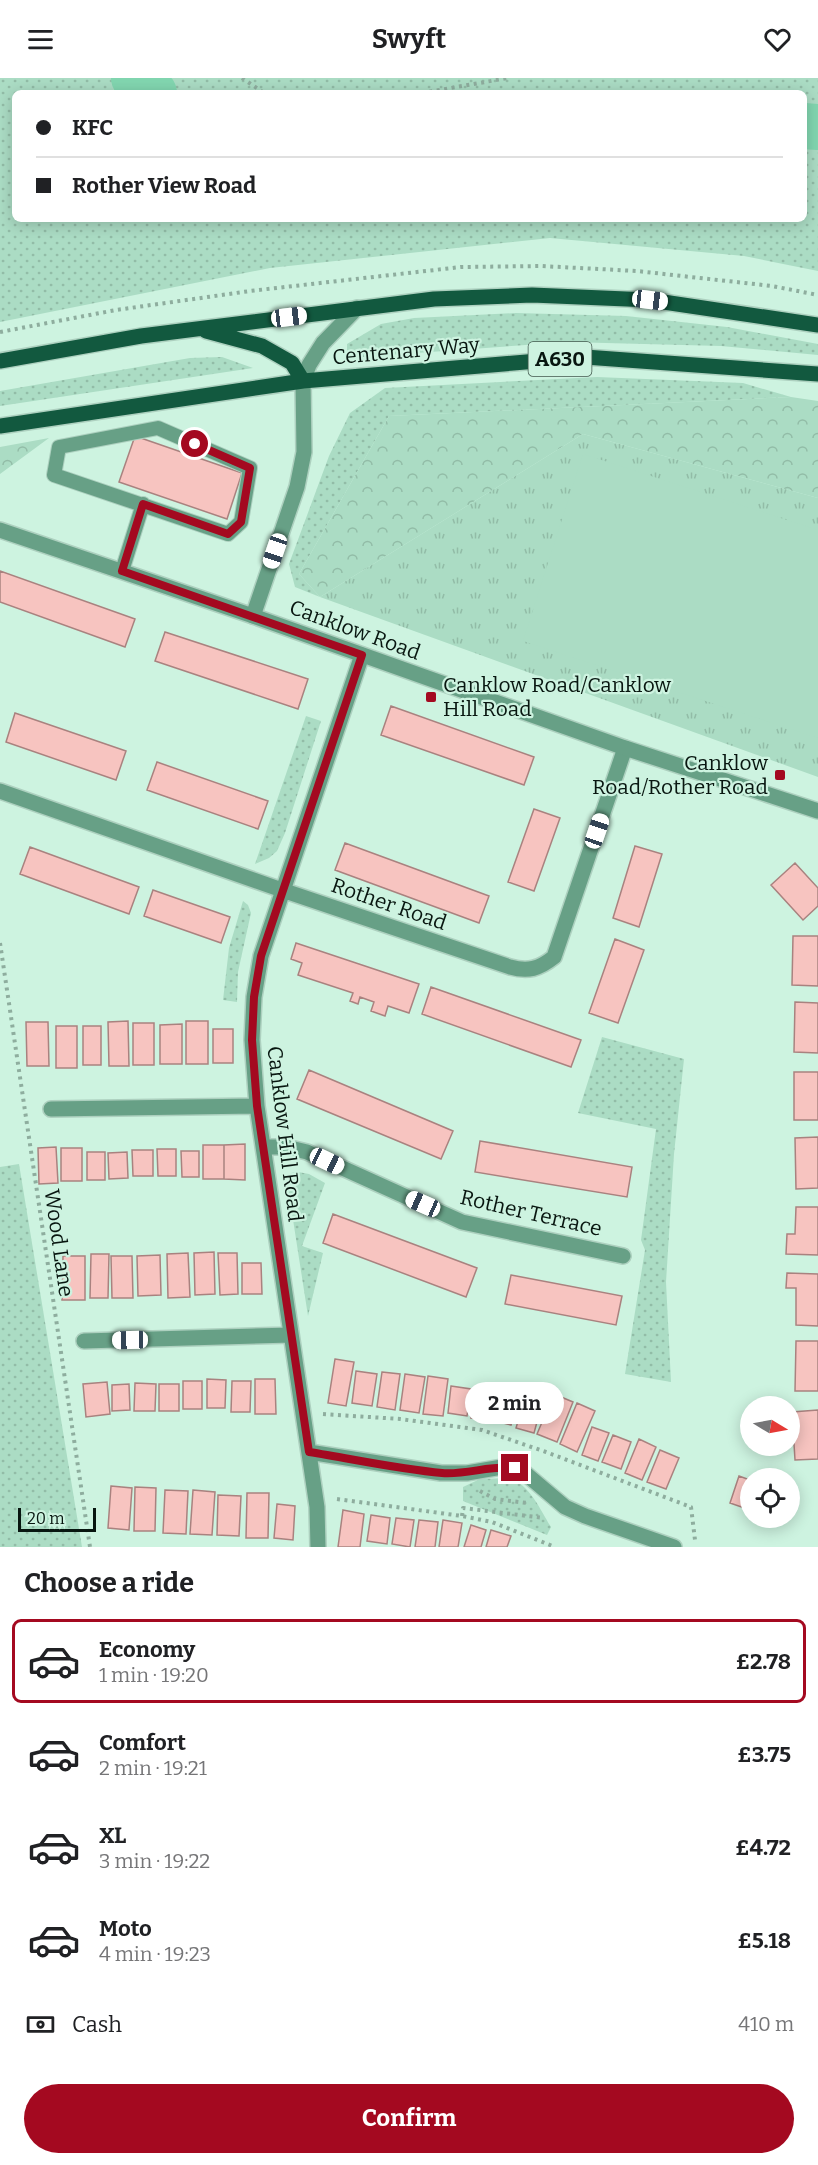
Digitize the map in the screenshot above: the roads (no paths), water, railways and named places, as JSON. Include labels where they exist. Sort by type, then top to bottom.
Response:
[{"type":"main road","points":[[0,361],[141,336],[434,299],[532,295],[650,300],[818,325]]},
{"type":"main road","points":[[198,328],[262,346],[292,363],[303,381]]},
{"type":"main road","name":"Centenary Way","points":[[0,426],[303,381],[585,357],[818,374]]},
{"type":"street","points":[[253,616],[297,487],[304,452],[303,381],[309,365],[323,343],[357,308]]},
{"type":"street","name":"Canklow Road","points":[[0,530],[253,616],[625,748],[818,811]]},
{"type":"street","name":"Canklow Hill Road","points":[[318,1547],[309,1452],[257,1106],[252,1040],[254,997],[261,956],[362,655]]},
{"type":"street","name":"Rother Road","points":[[0,791],[510,968],[534,970],[554,957],[625,748]]},
{"type":"street","points":[[51,1109],[257,1106]]},
{"type":"street","name":"Rother Terrace","points":[[263,1147],[286,1147],[307,1152],[462,1222],[623,1256]]},
{"type":"street","points":[[84,1341],[291,1335]]},
{"type":"street","points":[[309,1452],[441,1473],[460,1473],[502,1467],[515,1468],[526,1474],[565,1507],[674,1547]]},
{"type":"lane","points":[[158,428],[250,468],[241,522],[228,534],[143,504],[54,475],[59,447],[158,428]]},
{"type":"lane","points":[[122,571],[143,504]]},
{"type":"waterway","points":[[134,78],[150,90]]},
{"type":"waterway","points":[[807,126],[818,127]]},
{"type":"place","name":"Canklow Road/Canklow Hill Road","points":[[431,697]]},
{"type":"place","name":"Canklow Road/Rother Road","points":[[780,775]]}]
